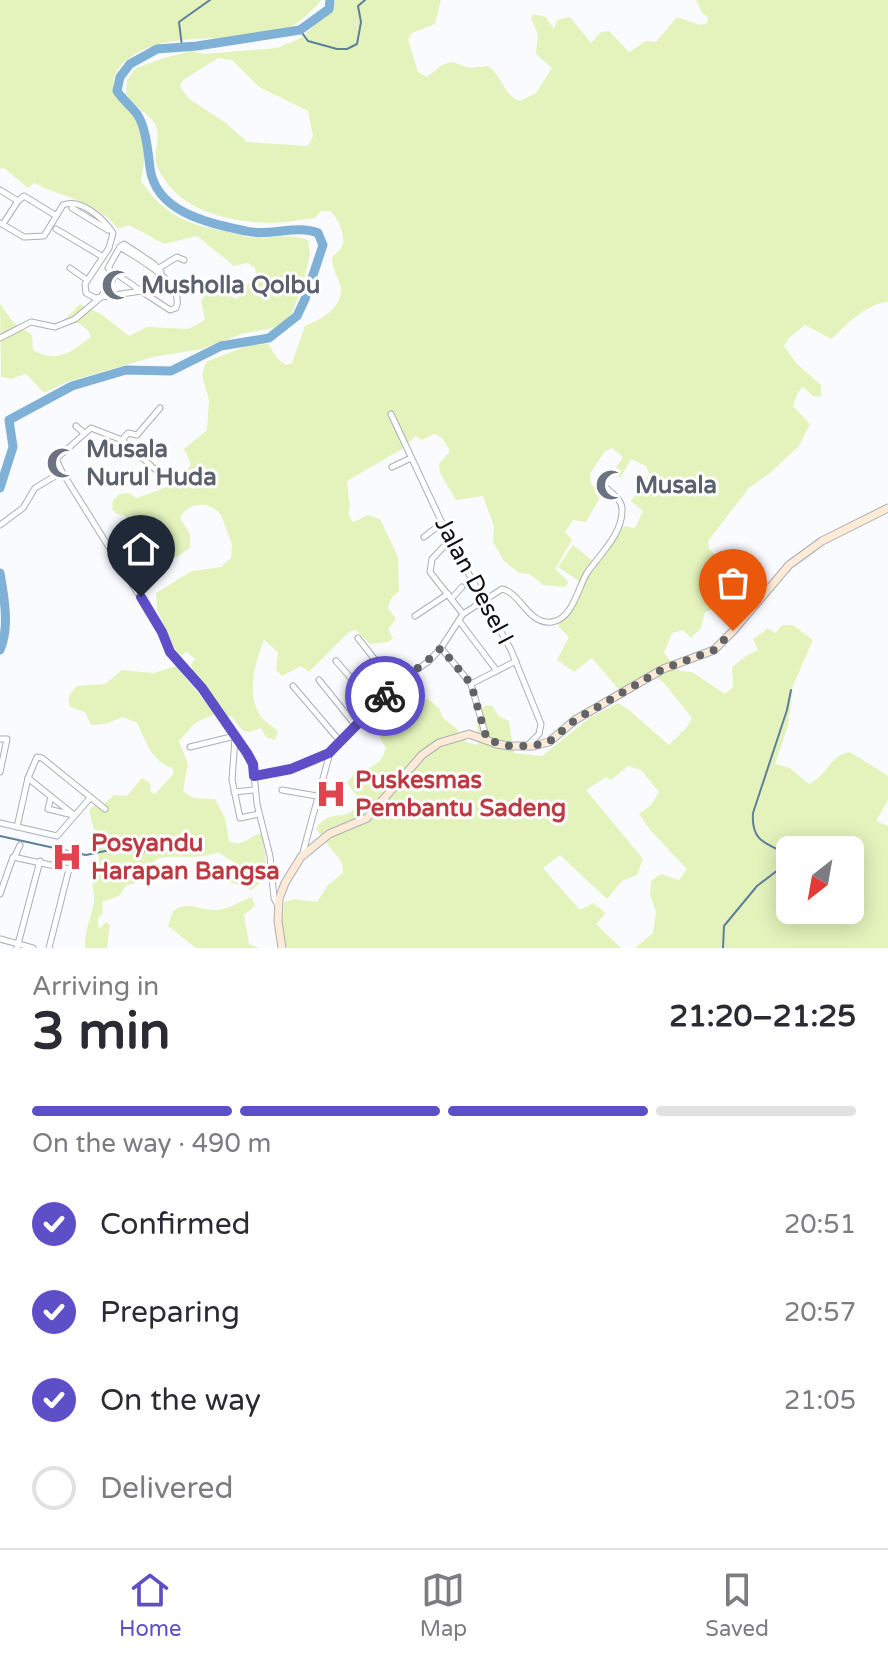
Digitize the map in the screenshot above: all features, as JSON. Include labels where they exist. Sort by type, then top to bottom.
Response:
[{"type":"main road","points":[[282,948],[278,907],[285,883],[301,857],[329,834],[367,818],[409,768],[439,743],[469,734],[497,744],[527,746],[549,742],[575,720],[663,669],[714,650],[789,565],[822,541],[888,508]]},
{"type":"street","points":[[0,190],[18,201]]},
{"type":"street","points":[[55,215],[24,196],[2,223],[24,237],[44,236],[55,215],[66,203],[76,204],[101,218],[113,233],[112,241],[87,280],[86,293],[95,298],[141,291]]},
{"type":"street","points":[[72,208],[113,233]]},
{"type":"street","points":[[56,229],[103,257]]},
{"type":"street","points":[[124,244],[159,268],[178,299],[174,310],[108,267],[124,244]]},
{"type":"street","points":[[120,247],[164,276]]},
{"type":"street","points":[[159,268],[177,257],[184,260]]},
{"type":"street","points":[[70,268],[87,280]]},
{"type":"street","points":[[0,338],[31,322],[60,326],[75,319],[101,297],[116,274]]},
{"type":"street","points":[[122,440],[128,433],[137,435],[160,408]]},
{"type":"street","name":"Jalan Desel I","points":[[391,414],[450,540],[516,661],[541,724],[539,734],[527,746]]},
{"type":"street","points":[[76,426],[84,433]]},
{"type":"street","points":[[156,470],[122,440],[94,427],[73,441],[55,461],[155,620],[170,652],[202,688],[253,764],[254,790],[267,836],[274,898],[278,907]]},
{"type":"street","points":[[392,467],[411,458]]},
{"type":"street","points":[[0,525],[19,511],[35,488],[62,472]]},
{"type":"street","points":[[301,857],[329,753],[387,693],[428,662],[463,614],[506,589],[533,616],[548,622],[558,619],[574,601],[588,572],[611,542],[618,524],[622,506],[603,485],[608,473]]},
{"type":"street","points":[[424,537],[442,523]]},
{"type":"street","points":[[450,540],[435,554],[429,567],[431,576],[463,614]]},
{"type":"street","points":[[415,616],[462,587]]},
{"type":"street","points":[[460,622],[497,671]]},
{"type":"street","points":[[336,661],[358,686],[370,675],[377,665],[376,661],[358,638]]},
{"type":"street","points":[[441,648],[471,684],[487,740]]},
{"type":"street","points":[[471,684],[516,661]]},
{"type":"street","points":[[370,675],[387,693]]},
{"type":"street","points":[[319,680],[356,726]]},
{"type":"street","points":[[293,686],[339,740]]},
{"type":"street","points":[[190,747],[235,736]]},
{"type":"street","points":[[235,736],[232,764],[240,818],[259,814]]},
{"type":"street","points":[[0,772],[3,739]]},
{"type":"street","points":[[254,776],[291,769],[329,753]]},
{"type":"street","points":[[17,827],[35,758],[40,757],[105,809]]},
{"type":"street","points":[[28,778],[74,815]]},
{"type":"street","points":[[234,792],[254,790]]},
{"type":"street","points":[[282,790],[317,796]]},
{"type":"street","points":[[51,796],[48,809],[74,815]]},
{"type":"street","points":[[0,823],[55,836],[90,798]]},
{"type":"street","points":[[0,894],[20,845]]},
{"type":"street","points":[[14,857],[69,870],[49,948]]},
{"type":"street","points":[[18,946],[40,861]]},
{"type":"street","points":[[0,939],[33,948]]},
{"type":"green space","points":[[0,0],[322,0],[294,25],[276,32],[256,36],[188,39],[146,49],[128,59],[114,77],[116,92],[137,121],[142,135],[144,158],[141,181],[159,203],[178,217],[214,229],[255,238],[290,236],[308,240],[310,254],[302,288],[291,315],[278,327],[241,334],[202,349],[153,357],[67,382],[44,393],[26,374],[11,379],[1,377],[0,304],[13,322],[32,335],[33,350],[57,356],[91,337],[88,330],[78,323],[65,325],[65,319],[80,304],[101,314],[129,336],[147,327],[188,329],[205,320],[201,301],[205,295],[220,291],[237,299],[256,273],[248,263],[234,266],[197,236],[164,244],[129,225],[118,229],[90,206],[34,183],[28,188],[4,168],[0,169]]},
{"type":"green space","points":[[336,0],[441,0],[435,24],[412,33],[408,39],[418,72],[427,77],[442,65],[452,62],[470,68],[488,66],[510,94],[520,101],[536,93],[552,68],[536,54],[538,35],[531,18],[533,14],[546,17],[554,29],[557,20],[570,17],[591,43],[601,32],[609,31],[629,52],[646,41],[656,42],[677,17],[700,25],[707,23],[708,17],[702,13],[696,0],[888,0],[888,302],[864,311],[831,339],[805,325],[789,338],[784,346],[796,363],[821,385],[821,397],[813,396],[803,387],[798,392],[793,406],[810,424],[799,446],[749,488],[708,541],[709,549],[758,592],[734,617],[717,607],[705,612],[701,628],[691,638],[683,630],[672,633],[664,653],[680,671],[692,672],[725,694],[733,687],[732,667],[758,650],[753,639],[768,628],[775,633],[782,625],[793,625],[813,640],[793,686],[788,726],[775,764],[790,768],[809,784],[838,757],[850,752],[888,776],[888,800],[876,821],[888,826],[888,948],[635,948],[653,933],[656,912],[650,895],[651,881],[661,874],[679,880],[687,869],[639,814],[651,805],[659,792],[641,770],[628,766],[611,780],[606,777],[586,790],[643,859],[637,875],[622,881],[607,899],[560,855],[543,868],[580,910],[593,903],[606,913],[596,924],[621,948],[287,948],[282,932],[284,902],[294,899],[317,902],[328,885],[343,873],[342,863],[316,829],[328,818],[351,812],[358,797],[347,783],[357,773],[374,766],[383,756],[386,748],[375,724],[382,709],[395,716],[408,698],[413,701],[428,699],[466,742],[478,745],[477,713],[486,705],[492,706],[499,716],[509,721],[514,753],[542,756],[591,717],[618,703],[669,745],[692,718],[664,683],[650,673],[620,691],[592,658],[574,672],[557,660],[569,637],[558,626],[577,602],[587,578],[623,526],[635,528],[643,511],[631,501],[649,474],[646,466],[631,459],[621,477],[617,477],[614,471],[623,457],[612,448],[605,451],[590,474],[591,484],[601,492],[600,498],[586,522],[573,520],[565,532],[572,540],[555,569],[568,581],[566,587],[543,585],[530,574],[519,573],[504,561],[493,542],[494,527],[483,496],[456,500],[440,473],[439,464],[450,451],[442,438],[434,434],[422,440],[415,436],[402,449],[347,481],[348,514],[353,522],[368,515],[380,519],[398,557],[399,591],[388,608],[396,619],[388,629],[393,638],[388,642],[370,644],[356,630],[349,632],[309,672],[301,666],[282,676],[276,670],[278,652],[264,640],[253,679],[254,700],[262,718],[278,731],[275,740],[266,737],[261,728],[243,731],[231,716],[226,719],[193,671],[191,665],[195,659],[187,652],[180,656],[176,652],[157,610],[156,593],[192,571],[221,567],[231,558],[232,544],[221,515],[206,505],[188,508],[180,518],[190,534],[190,548],[163,566],[157,574],[150,574],[137,560],[126,528],[130,522],[112,509],[113,500],[120,494],[129,493],[136,498],[160,490],[181,477],[191,464],[184,449],[207,430],[209,400],[202,375],[206,362],[249,345],[268,344],[278,359],[286,365],[292,363],[305,326],[329,313],[340,297],[332,258],[341,248],[343,239],[330,211],[321,211],[315,218],[278,223],[255,222],[221,216],[190,204],[177,194],[157,166],[157,129],[126,94],[127,80],[136,68],[191,51],[203,54],[277,48],[299,39]],"holes":[[[218,58],[232,60],[259,87],[308,111],[313,136],[308,146],[247,142],[226,123],[188,98],[180,86],[183,80]]]},
{"type":"green space","points":[[573,545],[594,562],[580,582],[558,567]]},
{"type":"green space","points":[[176,666],[215,714],[195,723],[179,741],[188,764],[183,791],[193,798],[215,799],[225,818],[229,841],[242,842],[261,833],[265,872],[258,885],[251,890],[228,881],[227,876],[235,863],[218,852],[159,858],[147,879],[126,886],[119,896],[102,902],[103,913],[98,918],[98,926],[100,928],[106,922],[110,925],[107,948],[85,948],[94,902],[93,882],[100,870],[89,810],[104,804],[114,795],[127,796],[142,778],[150,783],[151,792],[155,794],[174,773],[154,755],[137,723],[123,717],[105,724],[91,725],[85,712],[70,707],[69,698],[77,686],[105,684],[122,670],[154,673]]},
{"type":"green space","points":[[252,897],[255,906],[244,915],[249,944],[259,948],[196,948],[168,926],[173,911],[184,906],[222,909]]},
{"type":"waterway","points":[[182,46],[179,22],[210,0]]},
{"type":"waterway","points":[[0,488],[13,447],[9,420],[72,386],[126,370],[171,371],[221,346],[269,338],[297,316],[323,245],[318,233],[301,230],[246,231],[201,219],[173,206],[154,183],[140,119],[117,91],[120,77],[130,64],[157,49],[300,30],[329,9],[330,0]]},
{"type":"waterway","points":[[300,30],[308,41],[347,49],[357,44],[361,22],[358,6],[365,0]]},
{"type":"waterway","points":[[0,573],[5,622],[0,650]]},
{"type":"waterway","points":[[723,948],[724,926],[757,886],[787,863],[789,855],[758,836],[753,813],[791,690]]},
{"type":"waterway","points":[[0,836],[86,855],[115,849],[139,852],[191,844]]},
{"type":"way so far","points":[[385,696],[441,648],[471,684],[487,740],[510,746],[538,745],[549,742],[575,720],[663,669],[714,650],[733,631]]},
{"type":"place","name":"Musholla Qolbu","points":[[117,285]]},
{"type":"place","name":"Musala Nurul Huda","points":[[62,463]]},
{"type":"place","name":"Musala","points":[[611,485]]},
{"type":"place","name":"Puskesmas Pembantu Sadeng","points":[[331,794]]},
{"type":"place","name":"Posyandu Harapan Bangsa","points":[[67,857]]},
{"type":"route","points":[[141,597],[170,652],[189,670],[247,753],[253,764],[254,776],[291,769],[329,753],[385,696]]}]
